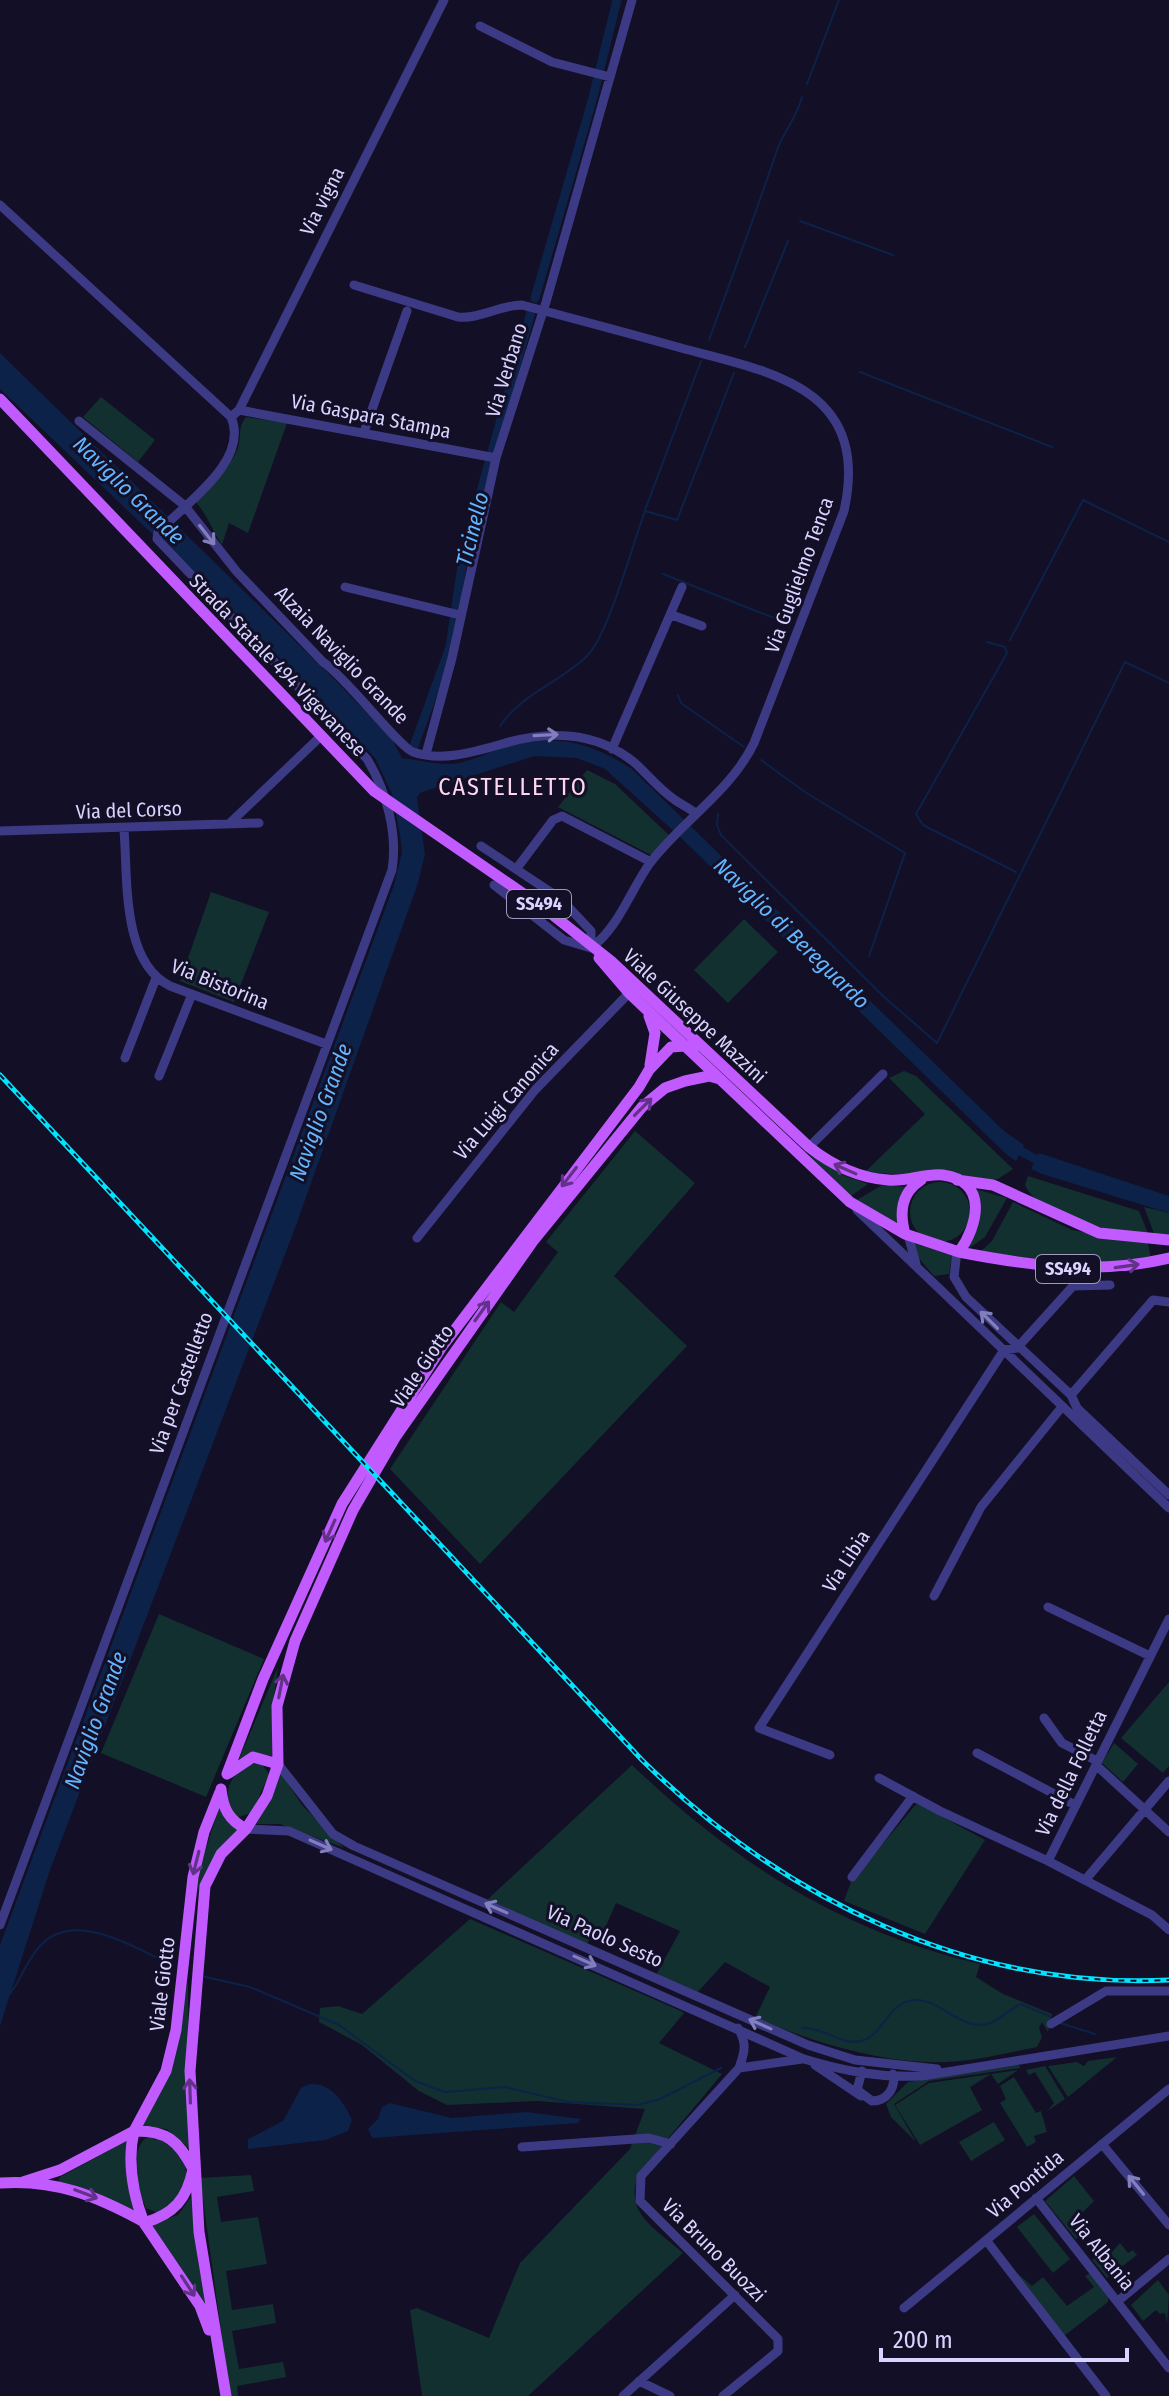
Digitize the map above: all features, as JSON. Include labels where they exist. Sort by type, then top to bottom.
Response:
[{"type":"main road","name":"Strada Statale 494 Vigevanese","points":[[0,399],[374,791],[544,908],[591,948]]},
{"type":"main road","name":"Viale Giuseppe Mazzini","points":[[591,948],[642,990],[809,1147],[837,1166],[863,1176],[888,1180],[921,1180],[941,1175],[957,1180]]},
{"type":"main road","name":"Viale Giuseppe Mazzini","points":[[591,948],[629,993],[850,1202],[906,1235],[958,1252]]},
{"type":"main road","name":"Viale Giotto","points":[[645,1008],[655,1033],[649,1070]]},
{"type":"main road","points":[[683,1044],[700,1045]]},
{"type":"main road","name":"Viale Giotto","points":[[219,2357],[200,2306],[144,2223],[133,2174],[134,2131],[166,2071],[173,2044],[193,1877],[204,1832],[263,1679],[342,1504],[441,1348],[649,1070],[671,1047],[683,1044]]},
{"type":"main road","name":"Viale Giotto","points":[[226,2396],[199,2232],[193,2169],[190,2071],[205,1886],[221,1854],[246,1829],[267,1796],[278,1764],[277,1706],[291,1652],[353,1510],[396,1436],[533,1241],[642,1107],[665,1088],[709,1076],[720,1079]]},
{"type":"main road","name":"Viale Giuseppe Mazzini","points":[[906,1235],[902,1217],[905,1197],[921,1180]]},
{"type":"main road","points":[[957,1180],[971,1193],[977,1214],[973,1230],[958,1252]]},
{"type":"main road","name":"SS494","points":[[957,1180],[993,1185],[1099,1233],[1169,1240]]},
{"type":"main road","name":"SS494","points":[[958,1252],[1027,1265],[1082,1270],[1129,1266],[1169,1258]]},
{"type":"main road","points":[[227,1774],[253,1757],[278,1764]]},
{"type":"main road","points":[[221,1789],[229,1817],[246,1829]]},
{"type":"main road","points":[[23,2182],[60,2170],[134,2131],[154,2131],[177,2141],[193,2169]]},
{"type":"main road","name":"Viale Giotto","points":[[144,2223],[176,2207],[185,2196],[193,2169]]},
{"type":"main road","points":[[0,2183],[23,2182],[74,2189],[144,2223]]},
{"type":"street","name":"Via vigna","points":[[235,413],[444,0]]},
{"type":"street","name":"Via Verbano","points":[[426,754],[452,658],[454,614],[490,457],[543,310],[606,76],[632,0]]},
{"type":"street","points":[[480,26],[552,62],[606,76]]},
{"type":"street","points":[[0,205],[235,413],[230,457],[158,532],[157,539],[235,622],[224,634]]},
{"type":"street","name":"Via Guglielmo Tenca","points":[[354,285],[458,317],[474,317],[507,305],[543,310],[790,380],[824,407],[845,450],[849,477],[844,511],[754,743],[734,774],[651,862],[606,937],[591,948]]},
{"type":"street","points":[[364,432],[407,311]]},
{"type":"street","name":"Via Gaspara Stampa","points":[[235,413],[364,432],[490,457]]},
{"type":"street","name":"Alzaia Naviglio Grande","points":[[79,421],[181,507],[237,572],[323,662],[338,672],[408,750],[426,754]]},
{"type":"street","points":[[345,587],[454,614]]},
{"type":"street","points":[[612,749],[682,587]]},
{"type":"street","points":[[672,615],[702,626]]},
{"type":"street","name":"Via per Castelletto","points":[[0,1925],[392,870],[394,837],[381,789],[367,759],[235,622]]},
{"type":"street","points":[[426,754],[461,755],[549,733],[576,736],[612,749],[695,813]]},
{"type":"street","points":[[230,823],[321,736]]},
{"type":"street","points":[[517,868],[553,820],[562,816],[651,862]]},
{"type":"street","name":"Via del Corso","points":[[0,831],[124,830],[259,823]]},
{"type":"street","name":"Via Bistorina","points":[[124,830],[135,944],[141,960],[156,978],[326,1044]]},
{"type":"street","points":[[481,846],[561,899],[588,927],[592,935],[591,948],[564,940],[494,885]]},
{"type":"street","points":[[125,1058],[156,978]]},
{"type":"street","points":[[629,993],[642,990]]},
{"type":"street","name":"Via Luigi Canonica","points":[[417,1238],[535,1090],[629,993]]},
{"type":"street","points":[[159,1076],[192,994]]},
{"type":"street","points":[[809,1147],[883,1074]]},
{"type":"street","name":"Viale Giuseppe Mazzini","points":[[850,1202],[1004,1350],[1169,1495]]},
{"type":"street","name":"Viale Giuseppe Mazzini","points":[[906,1235],[920,1270]]},
{"type":"street","name":"Viale Giuseppe Mazzini","points":[[958,1252],[953,1271],[960,1289],[1169,1508]]},
{"type":"street","points":[[1004,1350],[1017,1348],[1073,1286],[1110,1285]]},
{"type":"street","points":[[934,1596],[981,1507],[1065,1401],[1153,1300],[1164,1300]]},
{"type":"street","name":"Via Libia","points":[[830,1755],[759,1728],[1004,1350]]},
{"type":"street","points":[[1048,1607],[1150,1656]]},
{"type":"street","name":"Via della Folletta","points":[[1169,1619],[1048,1861],[1152,1915],[1169,1930]]},
{"type":"street","points":[[1044,1718],[1062,1743],[1096,1763],[1169,1832]]},
{"type":"street","points":[[977,1753],[1075,1805]]},
{"type":"street","name":"Via Paolo Sesto","points":[[278,1764],[324,1824],[354,1846],[808,2045],[880,2064],[919,2069],[956,2069]]},
{"type":"street","points":[[879,1778],[1041,1861],[1048,1861]]},
{"type":"street","points":[[1086,1879],[1169,1781]]},
{"type":"street","points":[[852,1877],[913,1796]]},
{"type":"street","name":"Via Paolo Sesto","points":[[246,1829],[289,1831],[738,2028],[804,2059],[861,2096]]},
{"type":"street","points":[[1051,2024],[1110,1990],[1169,1991]]},
{"type":"street","points":[[738,2028],[745,2039],[745,2052],[739,2068],[804,2059]]},
{"type":"street","name":"Via Paolo Sesto","points":[[804,2059],[859,2074],[894,2077],[1169,2036]]},
{"type":"street","points":[[880,2064],[894,2077],[892,2089],[883,2099],[872,2101],[861,2096],[856,2084],[859,2074],[880,2064]]},
{"type":"street","name":"Via Bruno Buozzi","points":[[723,2396],[778,2351],[778,2339],[640,2201],[641,2176],[739,2068]]},
{"type":"street","name":"Via Pontida","points":[[904,2308],[1168,2092]]},
{"type":"street","points":[[522,2147],[649,2138],[671,2144]]},
{"type":"street","points":[[1102,2144],[1169,2225]]},
{"type":"street","name":"Via Albania","points":[[1036,2198],[1169,2368]]},
{"type":"street","points":[[986,2240],[1106,2396]]},
{"type":"street","points":[[1118,2301],[1169,2259]]},
{"type":"street","points":[[623,2396],[735,2295]]},
{"type":"street","points":[[639,2381],[670,2396]]},
{"type":"green space","points":[[101,397],[155,440],[138,462],[83,417]]},
{"type":"green space","points":[[246,417],[287,423],[248,533],[229,523],[222,545],[195,501],[234,456]]},
{"type":"green space","points":[[587,770],[615,784],[670,836],[651,855],[558,807]]},
{"type":"green space","points":[[211,892],[269,912],[234,1002],[180,981]]},
{"type":"green space","points":[[744,919],[778,952],[728,1003],[694,970]]},
{"type":"green space","points":[[904,1071],[916,1076],[1013,1169],[998,1179],[955,1174],[922,1176],[865,1172],[925,1114],[889,1078]]},
{"type":"green space","points":[[635,1131],[695,1183],[614,1276],[687,1346],[480,1564],[390,1469],[501,1302],[514,1312],[558,1252],[546,1242]]},
{"type":"green space","points":[[804,1150],[843,1175],[868,1184],[851,1196]]},
{"type":"green space","points":[[1028,1176],[1139,1211],[1149,1236],[1099,1227],[1062,1215],[1033,1197],[1025,1185]]},
{"type":"green space","points":[[940,1182],[961,1191],[970,1212],[961,1233],[940,1242],[919,1233],[910,1212],[919,1191]]},
{"type":"green space","points":[[882,1185],[907,1187],[897,1225],[857,1200]]},
{"type":"green space","points":[[971,1188],[1007,1198],[985,1237],[971,1247],[967,1246],[979,1211]]},
{"type":"green space","points":[[1013,1202],[1072,1230],[1148,1243],[1151,1259],[1091,1267],[980,1252],[992,1241]]},
{"type":"green space","points":[[1144,1207],[1169,1213],[1169,1237],[1155,1236]]},
{"type":"green space","points":[[913,1243],[952,1255],[949,1274],[934,1276],[916,1255]]},
{"type":"green space","points":[[159,1614],[264,1659],[206,1797],[101,1753]]},
{"type":"green space","points":[[278,1667],[272,1712],[272,1756],[257,1754],[239,1759]]},
{"type":"green space","points":[[1169,1682],[1169,1766],[1163,1773],[1121,1738]]},
{"type":"green space","points":[[1114,1743],[1138,1764],[1123,1782],[1102,1763]]},
{"type":"green space","points":[[255,1763],[262,1764],[269,1774],[252,1813],[239,1817],[231,1812],[229,1788],[240,1770]]},
{"type":"green space","points":[[632,1765],[710,1833],[792,1889],[881,1933],[980,1964],[976,1977],[1003,1994],[1052,2014],[1048,2032],[1042,2022],[1039,2028],[1042,2037],[1037,2047],[969,2060],[927,2062],[861,2053],[755,2018],[770,1987],[725,1962],[697,1993],[656,1975],[680,1931],[616,1903],[601,1937],[592,1936],[587,1944],[487,1900]]},
{"type":"green space","points":[[280,1772],[302,1805],[344,1848],[280,1824],[256,1824]]},
{"type":"green space","points":[[917,1803],[985,1840],[925,1934],[844,1901],[851,1882]]},
{"type":"green space","points":[[220,1805],[224,1818],[239,1829],[215,1855],[197,1892],[199,1870]]},
{"type":"green space","points":[[470,1919],[681,2011],[684,2013],[659,2043],[722,2074],[640,2172],[635,2186],[638,2209],[644,2218],[683,2253],[528,2396],[422,2396],[410,2310],[417,2308],[489,2338],[520,2263],[630,2149],[645,2109],[537,2101],[447,2105],[419,2091],[362,2045],[319,2022],[320,2008],[338,2006],[362,2014]]},
{"type":"green space","points":[[188,1980],[189,2148],[166,2129],[142,2127],[183,2009]]},
{"type":"green space","points":[[1117,2057],[1068,2097],[1048,2066],[1077,2062],[1084,2066],[1088,2061]]},
{"type":"green space","points":[[1019,2065],[1020,2068],[929,2081],[894,2104],[916,2142],[891,2117],[886,2104],[908,2082]]},
{"type":"green space","points":[[1045,2066],[1065,2099],[1047,2111],[1054,2103],[1035,2072],[1029,2075],[1026,2070]]},
{"type":"green space","points":[[1018,2070],[998,2084],[991,2074],[970,2087],[982,2110],[920,2145],[895,2105],[929,2083]]},
{"type":"green space","points":[[1014,2077],[1036,2113],[1041,2111],[1047,2132],[1034,2136],[1036,2142],[1027,2147],[1000,2103],[1006,2099],[1000,2086]]},
{"type":"green space","points":[[994,2122],[1005,2140],[971,2161],[959,2142]]},
{"type":"green space","points":[[148,2137],[169,2141],[184,2160],[187,2174],[181,2196],[158,2213],[146,2208],[136,2170],[138,2150]]},
{"type":"green space","points":[[128,2140],[136,2213],[101,2195],[58,2182],[60,2177]]},
{"type":"green space","points":[[251,2175],[254,2191],[217,2197],[221,2222],[258,2217],[267,2264],[226,2271],[232,2310],[273,2304],[276,2323],[232,2331],[239,2369],[283,2362],[286,2377],[237,2386],[238,2396],[230,2396],[200,2178]]},
{"type":"green space","points":[[1074,2176],[1094,2201],[1077,2218],[1085,2232],[1076,2239],[1045,2201]]},
{"type":"green space","points":[[191,2197],[199,2268],[208,2307],[205,2308],[151,2224],[178,2215]]},
{"type":"green space","points":[[1034,2214],[1070,2259],[1053,2273],[1017,2227]]},
{"type":"green space","points":[[1120,2243],[1128,2253],[1133,2250],[1137,2255],[1107,2278],[1092,2260],[1104,2250],[1109,2255]]},
{"type":"green space","points":[[1017,2273],[1032,2286],[1043,2277],[1067,2306],[1094,2287],[1085,2276],[1090,2273],[1108,2295],[1108,2302],[1064,2336]]},
{"type":"green space","points":[[1158,2280],[1169,2295],[1167,2324],[1165,2313],[1160,2314],[1156,2310],[1143,2321],[1131,2305]]},
{"type":"water","name":"Naviglio Grande","points":[[0,353],[331,676],[391,737],[402,758],[452,764],[513,745],[545,740],[575,743],[618,760],[632,769],[1004,1131],[1024,1145],[1016,1161],[1007,1155],[678,835],[605,769],[577,758],[534,756],[420,793],[417,797],[425,854],[418,883],[295,1228],[50,1870],[0,2026],[0,1945],[394,885],[402,852],[392,794],[375,758],[250,627],[0,389]]},
{"type":"water","points":[[1039,1153],[1169,1196],[1169,1213],[1031,1169]]},
{"type":"water","points":[[310,2084],[331,2090],[341,2100],[352,2120],[348,2131],[325,2140],[248,2149],[248,2139],[283,2121],[301,2088]]},
{"type":"water","points":[[390,2103],[452,2118],[527,2112],[581,2119],[578,2123],[372,2138],[368,2129],[378,2119],[382,2107]]},
{"type":"waterway","name":"Ticinello","points":[[535,298],[592,101],[617,0]]},
{"type":"waterway","points":[[807,84],[839,0]]},
{"type":"waterway","points":[[709,340],[779,146],[802,97]]},
{"type":"waterway","points":[[800,221],[893,255]]},
{"type":"waterway","points":[[745,347],[788,241]]},
{"type":"waterway","name":"Ticinello","points":[[414,746],[450,647],[464,552],[531,312]]},
{"type":"waterway","points":[[645,510],[701,361]]},
{"type":"waterway","points":[[860,372],[1052,447]]},
{"type":"waterway","points":[[500,726],[519,705],[577,665],[595,645],[611,610],[645,511],[677,520],[734,373]]},
{"type":"waterway","points":[[1010,640],[1083,500],[1169,542]]},
{"type":"waterway","points":[[663,574],[789,624]]},
{"type":"waterway","points":[[987,642],[1005,647],[1007,653],[916,814],[923,825],[1016,872]]},
{"type":"waterway","points":[[718,814],[717,825],[721,835],[883,996],[937,1043],[1125,662],[1169,683]]},
{"type":"waterway","points":[[678,695],[681,703],[744,747]]},
{"type":"waterway","points":[[761,760],[805,792],[905,853],[869,956]]},
{"type":"waterway","name":"Naviglio di Bereguardo","points":[[1011,1146],[1043,1163]]},
{"type":"waterway","points":[[10,1994],[40,1946],[54,1935],[70,1931],[105,1935],[173,1965]]},
{"type":"waterway","points":[[201,1976],[250,1987],[339,2025],[415,2081],[445,2092],[505,2087],[568,2102],[638,2105],[660,2099],[721,2068]]},
{"type":"waterway","points":[[802,2028],[818,2030],[846,2041],[861,2041],[869,2038],[898,2006],[914,2000],[934,2005],[973,2024],[984,2025],[995,2021],[1021,2004],[1051,2017]]},
{"type":"waterway","points":[[1060,2023],[1095,2034]]},
{"type":"railway","points":[[0,1075],[642,1760],[697,1809],[755,1854],[817,1893],[883,1926],[951,1951],[1022,1969],[1094,1979],[1169,1980]]},
{"type":"district","name":"CASTELLETTO","points":[[513,787]]}]
